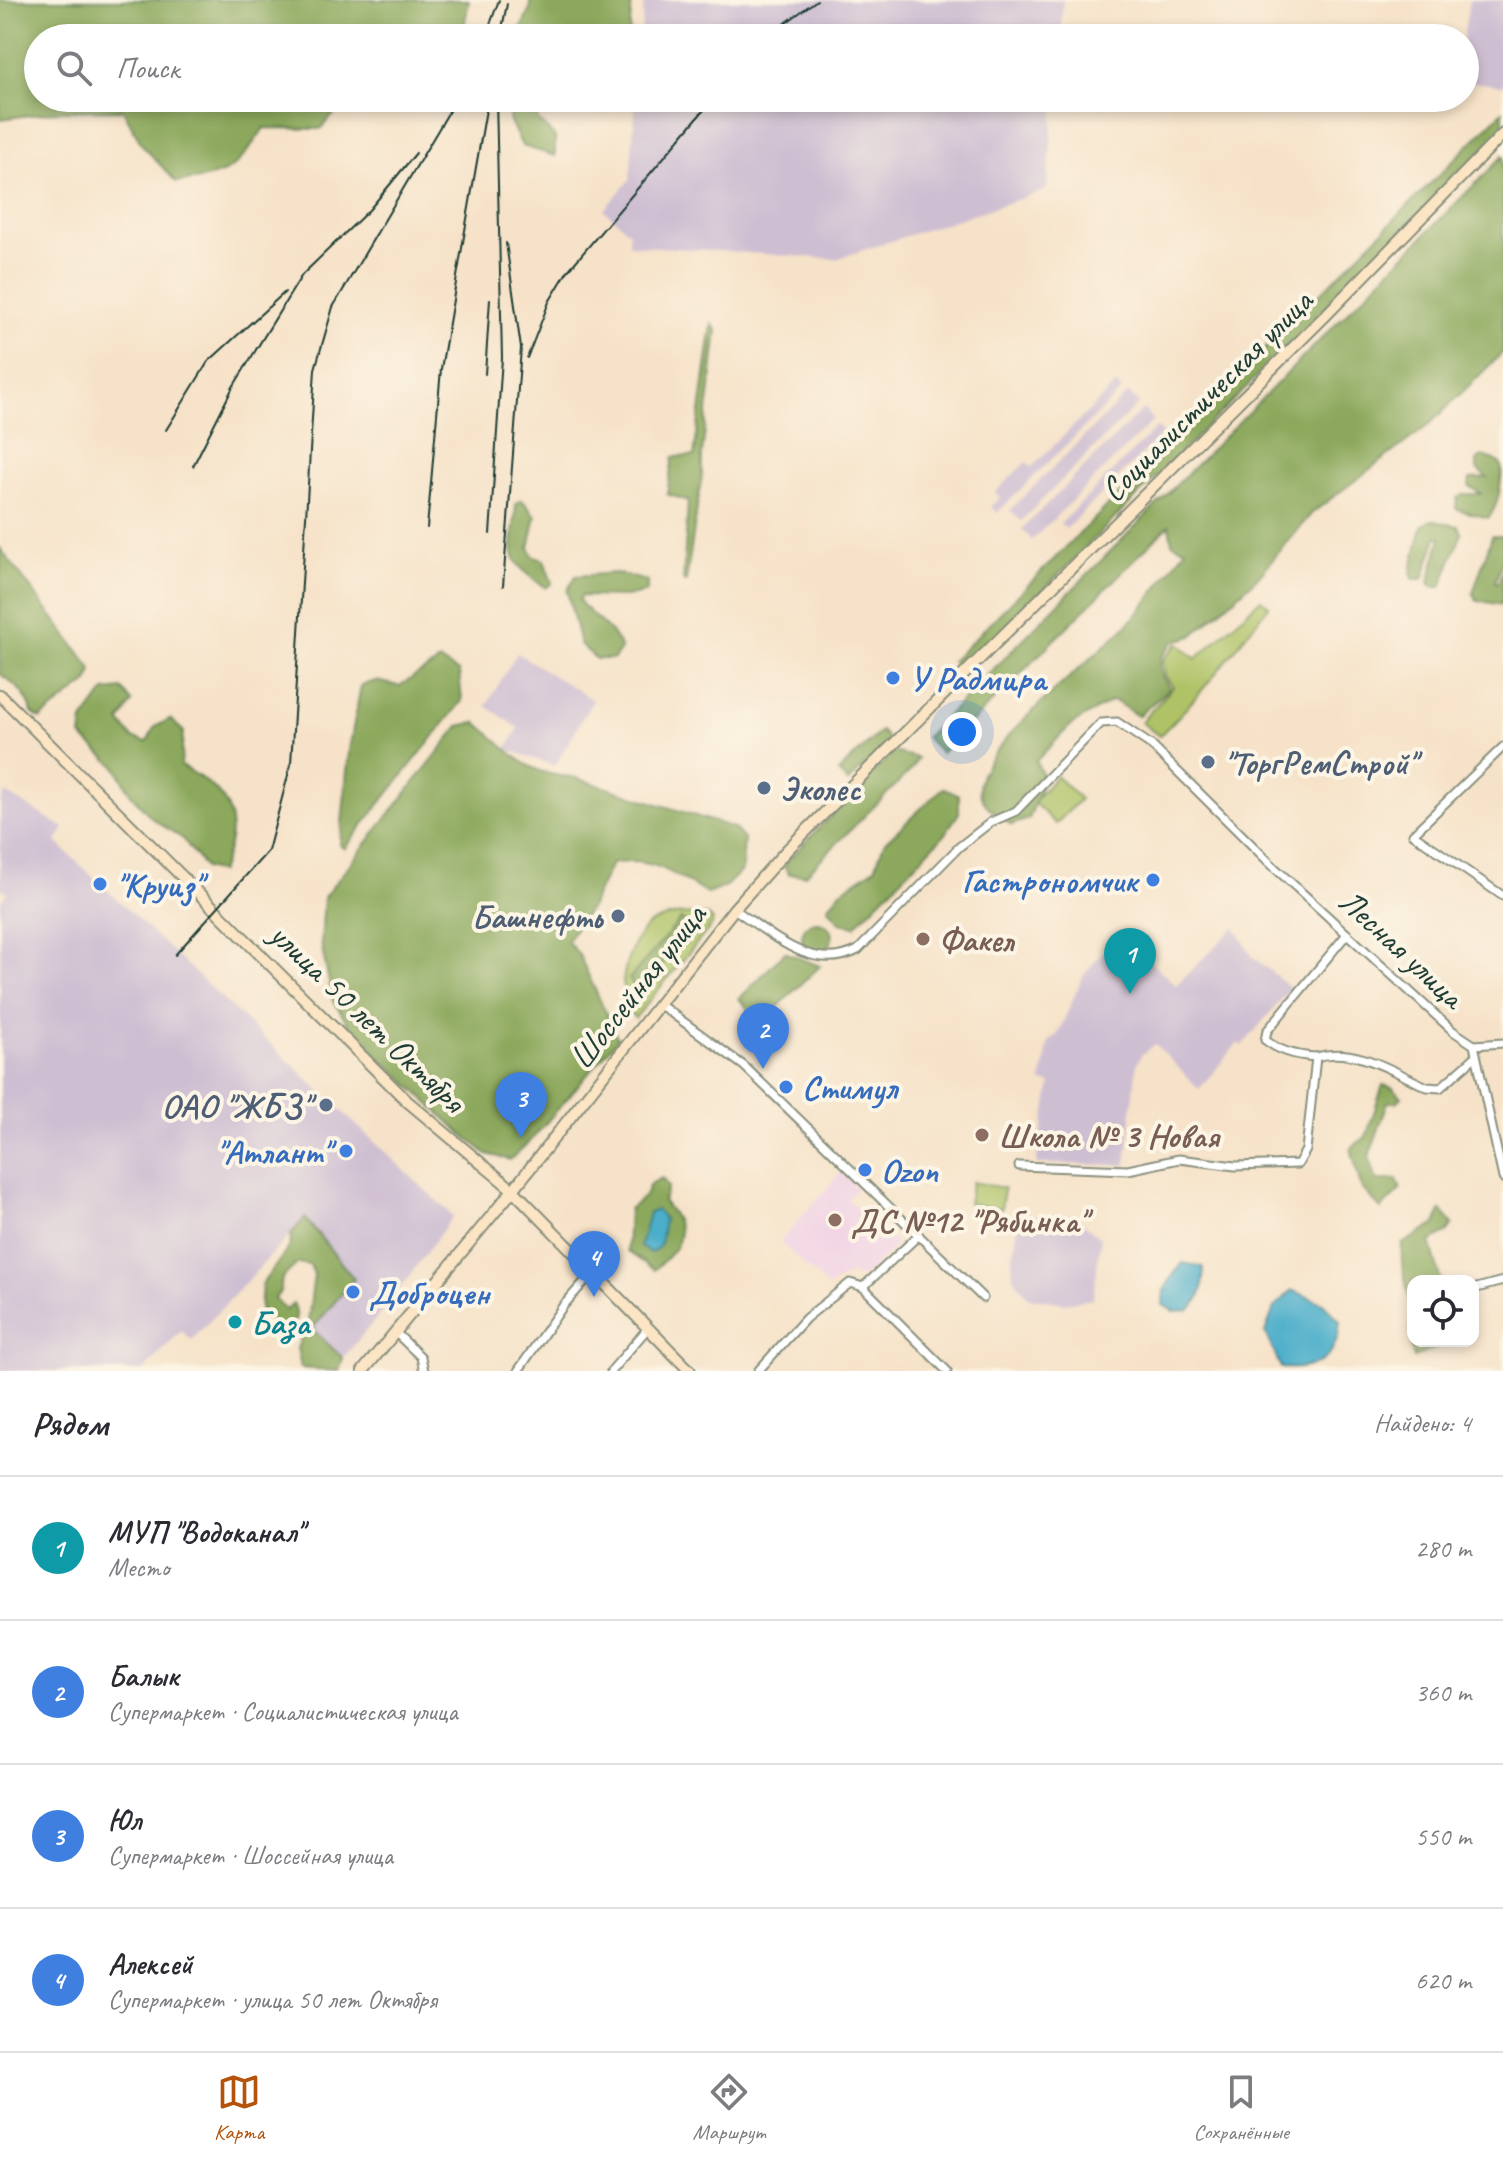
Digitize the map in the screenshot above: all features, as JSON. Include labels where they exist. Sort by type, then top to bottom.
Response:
[{"type":"street","name":"Социалистическая улица","points":[[946,694],[1503,134]]},
{"type":"street","name":"Шоссейная улица","points":[[363,1371],[513,1190],[734,909],[787,850],[946,694]]},
{"type":"street","name":"улица 50 лет Октября","points":[[0,695],[407,1101],[513,1190],[690,1371]]},
{"type":"street","name":"Лесная улица","points":[[734,909],[797,951],[818,959],[842,959],[858,950],[959,847],[991,822],[1016,811],[1101,723],[1117,722],[1151,745],[1275,868],[1453,1031],[1474,1045],[1503,1043]]},
{"type":"street","points":[[1503,747],[1413,834],[1503,896]]},
{"type":"street","points":[[1347,934],[1267,1031],[1265,1040],[1301,1056],[1316,1057],[1335,1052],[1356,1055],[1427,1087],[1440,1088],[1475,1057]]},
{"type":"street","points":[[659,1004],[744,1066],[983,1298]]},
{"type":"street","points":[[1474,1045],[1503,1178]]},
{"type":"street","points":[[1019,1166],[1128,1170],[1179,1159],[1235,1166],[1298,1164],[1306,1150],[1316,1057]]},
{"type":"street","points":[[863,1287],[919,1235]]},
{"type":"street","points":[[518,1371],[563,1306],[593,1272]]},
{"type":"street","points":[[1479,1287],[1503,1281]]},
{"type":"street","points":[[758,1371],[806,1318],[850,1283],[863,1287],[947,1371]]},
{"type":"street","points":[[611,1371],[648,1328]]},
{"type":"street","points":[[395,1332],[421,1357],[424,1371]]},
{"type":"shaded area","points":[[644,0],[1063,0],[1061,24],[642,24]]},
{"type":"shaded area","points":[[1469,0],[1503,0],[1503,86],[1479,83],[1479,24],[1465,24]]},
{"type":"shaded area","points":[[635,112],[1054,112],[1047,190],[836,259],[629,245],[629,232],[604,210],[630,179]]},
{"type":"shaded area","points":[[1116,384],[1122,390],[997,513],[991,507],[1000,498],[995,492],[1026,462],[1032,467]]},
{"type":"shaded area","points":[[1128,393],[1139,403],[1021,521],[1010,510]]},
{"type":"shaded area","points":[[1143,409],[1154,420],[1032,540],[1022,529]]},
{"type":"shaded area","points":[[1157,427],[1163,433],[1066,529],[1060,524]]},
{"type":"shaded area","points":[[517,653],[593,700],[555,766],[506,749],[519,728],[486,706]]},
{"type":"shaded area","points":[[6,793],[64,828],[56,842],[453,1216],[391,1301],[343,1358],[312,1330],[353,1278],[305,1219],[192,1340],[181,1331],[143,1371],[0,1371],[0,903],[7,892],[0,888],[0,802]]},
{"type":"shaded area","points":[[1235,927],[1252,956],[1291,988],[1242,1046],[1238,1043],[1199,1089],[1155,1044],[1142,1054],[1137,1063],[1126,1165],[1036,1164],[1051,1084],[1041,1082],[1049,1041],[1058,1034],[1083,976],[1119,933],[1176,985]]},
{"type":"shaded area","name":"ДС №12 \"Рябинка\"","points":[[841,1172],[857,1188],[847,1199],[897,1244],[863,1278],[850,1273],[828,1287],[780,1242]]},
{"type":"shaded area","points":[[1065,1215],[1077,1218],[1101,1238],[1093,1299],[1064,1303],[1028,1297],[1013,1276],[1012,1261],[1020,1216]]},
{"type":"green space","points":[[0,0],[469,0],[465,24],[24,24],[24,112],[52,112],[0,119]]},
{"type":"green space","points":[[530,0],[632,0],[630,24],[523,24],[530,9]]},
{"type":"green space","points":[[1503,111],[1503,131],[962,671],[952,661]]},
{"type":"green space","points":[[124,112],[336,112],[320,129],[264,128],[237,163],[207,178],[176,182],[142,145]]},
{"type":"green space","points":[[509,112],[536,112],[538,120],[555,137],[555,156],[522,146],[509,120]]},
{"type":"green space","points":[[1503,156],[1503,352],[1430,424],[1312,513],[1257,578],[1192,636],[1174,641],[1160,659],[1162,676],[1170,688],[1138,716],[1113,700],[1071,725],[1036,761],[1044,778],[1029,819],[1011,825],[991,810],[979,789],[984,770],[998,748],[1044,700],[1134,618],[1186,549],[1172,543],[1169,525],[941,753],[926,737]]},
{"type":"green space","points":[[712,324],[717,330],[702,475],[686,582],[683,581],[688,501],[667,494],[673,457],[694,456]]},
{"type":"green space","points":[[1482,456],[1501,465],[1499,493],[1488,518],[1456,509],[1457,498],[1464,494],[1481,494],[1469,486],[1470,479],[1487,478],[1477,469],[1477,461]]},
{"type":"green space","points":[[522,500],[536,516],[529,548],[534,557],[544,560],[552,583],[546,588],[522,569],[513,553],[516,504]]},
{"type":"green space","points":[[1431,520],[1458,526],[1462,533],[1441,587],[1432,587],[1429,582],[1441,537],[1437,537],[1423,579],[1413,579],[1411,571],[1422,526]]},
{"type":"green space","points":[[1492,536],[1503,536],[1503,559],[1495,582],[1498,583],[1503,570],[1502,605],[1477,600],[1473,593]]},
{"type":"green space","points":[[0,548],[92,669],[89,681],[40,719],[32,713],[20,690],[0,674]]},
{"type":"green space","points":[[616,573],[647,581],[647,592],[626,597],[581,596],[579,600],[612,634],[621,649],[614,659],[596,659],[580,644],[567,591],[576,576]]},
{"type":"green space","points":[[1261,599],[1269,606],[1175,720],[1159,736],[1141,722],[1173,687],[1165,675],[1163,660],[1178,643],[1196,659]]},
{"type":"green space","points":[[440,661],[459,672],[462,701],[344,849],[340,845],[349,750],[361,685],[376,681],[399,686]]},
{"type":"green space","points":[[122,689],[132,702],[120,722],[133,738],[147,742],[155,727],[170,719],[183,731],[181,766],[212,786],[222,797],[231,822],[231,836],[220,872],[205,868],[183,839],[153,819],[131,795],[116,767],[81,736],[83,721],[105,691]]},
{"type":"green space","points":[[476,722],[519,760],[542,772],[573,777],[734,828],[744,839],[742,870],[725,887],[707,894],[650,864],[611,864],[590,908],[567,941],[579,955],[618,1039],[533,1138],[510,1160],[487,1154],[462,1134],[358,1038],[333,1001],[321,944],[324,897],[459,726]]},
{"type":"green space","points":[[881,731],[890,741],[848,782],[838,772]]},
{"type":"green space","points":[[893,752],[918,758],[912,769],[805,875],[789,874],[784,866],[789,859]]},
{"type":"green space","points":[[1056,776],[1080,799],[1056,824],[1033,802]]},
{"type":"green space","points":[[943,788],[959,795],[959,813],[944,835],[855,926],[840,923],[828,907],[841,891],[875,868],[884,843]]},
{"type":"green space","points":[[681,914],[708,916],[713,920],[712,925],[635,1018],[624,997],[623,984],[629,955],[635,942],[651,923]],"holes":[[[680,919],[693,929],[638,992]]]},
{"type":"green space","points":[[681,919],[693,928],[638,992],[629,979]]},
{"type":"green space","points":[[817,922],[827,927],[832,937],[827,947],[817,952],[807,947],[802,937],[807,927]]},
{"type":"green space","points":[[785,952],[820,966],[764,1020],[739,999]]},
{"type":"green space","points":[[1383,1085],[1393,1088],[1402,1097],[1397,1102],[1388,1102],[1369,1157],[1377,1181],[1397,1179],[1401,1189],[1381,1209],[1361,1187],[1351,1148],[1366,1137]]},
{"type":"green space","points":[[662,1178],[668,1187],[663,1201],[677,1222],[679,1238],[671,1253],[654,1270],[627,1251],[629,1209],[645,1196],[650,1184]]},
{"type":"green space","points":[[972,1182],[1004,1188],[1001,1209],[968,1203]]},
{"type":"green space","points":[[1441,1210],[1453,1224],[1448,1232],[1430,1242],[1439,1275],[1407,1275],[1407,1288],[1402,1244],[1436,1224]]},
{"type":"green space","points":[[305,1218],[354,1279],[312,1329],[343,1358],[339,1371],[301,1368],[297,1348],[308,1322],[314,1274],[310,1265],[298,1263],[282,1278],[280,1292],[274,1299],[287,1310],[293,1303],[296,1312],[294,1322],[284,1332],[260,1309],[262,1284],[290,1246],[291,1234]]},
{"type":"green space","points":[[1411,1347],[1438,1347],[1414,1358]]},
{"type":"water","points":[[657,1210],[664,1219],[660,1246],[651,1253],[640,1247],[649,1213]]},
{"type":"water","points":[[1183,1263],[1203,1267],[1203,1285],[1200,1296],[1189,1310],[1174,1311],[1163,1305],[1164,1293]]},
{"type":"water","points":[[1292,1290],[1323,1303],[1340,1321],[1335,1344],[1325,1359],[1307,1367],[1281,1368],[1265,1332],[1274,1308]]},
{"type":"railway","points":[[490,24],[499,0]]},
{"type":"railway","points":[[784,24],[817,0]]},
{"type":"railway","points":[[503,24],[507,4]]},
{"type":"railway","points":[[175,955],[268,851],[291,764],[315,369],[333,307],[449,112]]},
{"type":"railway","points":[[427,528],[441,369],[486,112]]},
{"type":"railway","points":[[490,534],[502,358],[496,112]]},
{"type":"railway","points":[[527,358],[549,302],[567,272],[702,112]]},
{"type":"railway","points":[[193,466],[233,387],[302,275],[369,210],[416,153]]},
{"type":"railway","points":[[503,586],[521,348],[506,243]]},
{"type":"railway","points":[[166,430],[208,362],[285,292]]},
{"type":"railway","points":[[485,374],[490,299]]},
{"type":"place","name":"У Радмира","points":[[893,678]]},
{"type":"place","name":"\"ТоргРемСтрой\"","points":[[1208,762]]},
{"type":"place","name":"Эколес","points":[[764,788]]},
{"type":"place","name":"Гастрономчик","points":[[1153,880]]},
{"type":"place","name":"\"Круиз\"","points":[[100,884]]},
{"type":"place","name":"Башнефть","points":[[618,916]]},
{"type":"place","name":"Факел","points":[[923,939]]},
{"type":"place","name":"МУП \"Водоканал\"","points":[[1130,994]]},
{"type":"place","name":"Балык","points":[[763,1069]]},
{"type":"place","name":"Стимул","points":[[786,1087]]},
{"type":"place","name":"ОАО \"ЖБЗ\"","points":[[326,1105]]},
{"type":"place","name":"Школа № 3 Новая","points":[[982,1135]]},
{"type":"place","name":"Юл","points":[[521,1138]]},
{"type":"place","name":"\"Атлант\"","points":[[346,1151]]},
{"type":"place","name":"Ozon","points":[[865,1170]]},
{"type":"place","name":"ДС №12 \"Рябинка\"","points":[[835,1220]]},
{"type":"place","name":"Доброцен","points":[[353,1292]]},
{"type":"place","name":"Алексей","points":[[594,1297]]},
{"type":"place","name":"База","points":[[235,1322]]}]
